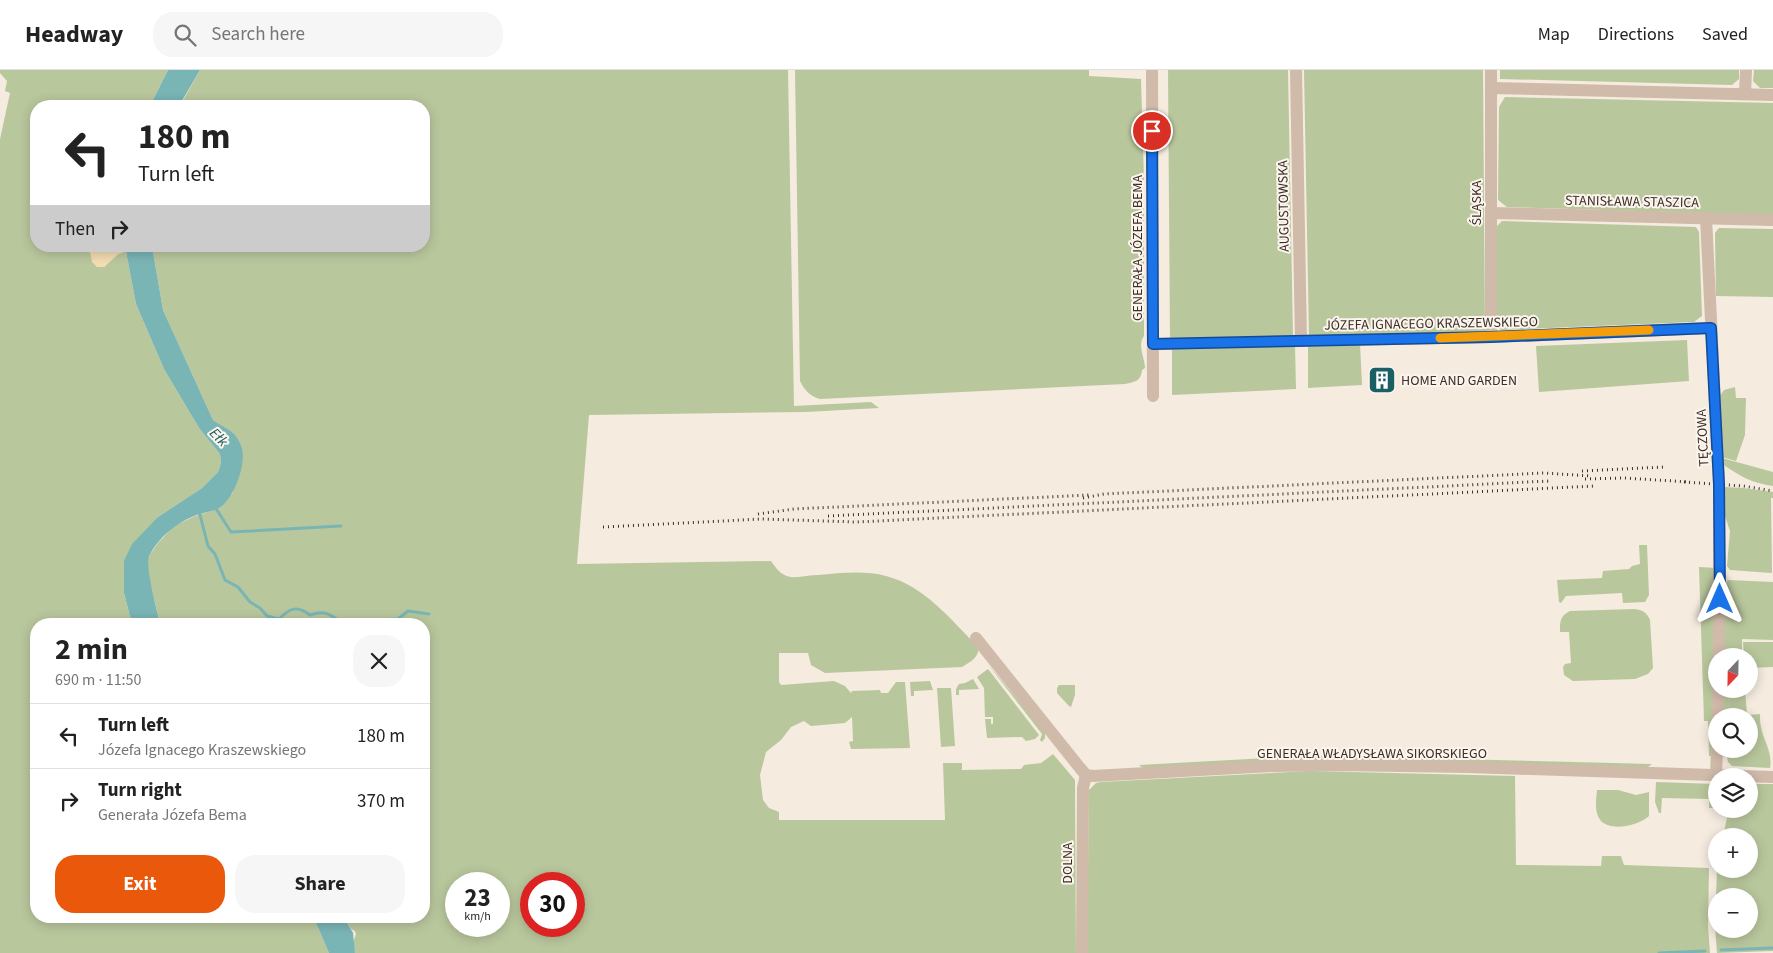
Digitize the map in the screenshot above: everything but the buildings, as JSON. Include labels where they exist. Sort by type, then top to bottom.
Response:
[{"type":"street","name":"GENERAŁA JÓZEFA BEMA","points":[[1152,70],[1153,396]]},
{"type":"street","name":"AUGUSTOWSKA","points":[[1296,70],[1301,341]]},
{"type":"street","name":"ŚLĄSKA","points":[[1491,70],[1491,337]]},
{"type":"street","points":[[1745,94],[1746,70]]},
{"type":"street","points":[[1491,88],[1773,95]]},
{"type":"street","name":"STANISŁAWA STASZICA","points":[[1491,213],[1773,220]]},
{"type":"street","name":"TĘCZOWA","points":[[1706,218],[1719,484],[1719,648]]},
{"type":"street","name":"JÓZEFA IGNACEGO KRASZEWSKIEGO","points":[[1153,344],[1491,337],[1711,328]]},
{"type":"street","points":[[976,638],[1054,737],[1086,774]]},
{"type":"street","name":"GENERAŁA WŁADYSŁAWA SIKORSKIEGO","points":[[1086,774],[1098,776],[1272,766],[1335,765],[1708,775]]},
{"type":"street","name":"DOLNA","points":[[1082,953],[1083,788],[1086,774]]},
{"type":"street","name":"GENERAŁA WŁADYSŁAWA SIKORSKIEGO","points":[[1758,776],[1773,777]]},
{"type":"green space","points":[[0,70],[168,70],[153,100],[30,100],[30,252],[90,252],[104,267],[118,254],[126,252],[136,304],[164,369],[199,428],[220,454],[221,463],[218,472],[202,488],[158,517],[124,593],[130,618],[30,618],[30,923],[316,923],[329,953],[0,953],[0,139],[10,93],[5,91],[7,81],[0,73]]},
{"type":"green space","points":[[200,70],[788,70],[794,406],[871,402],[879,408],[806,412],[589,415],[577,564],[771,561],[784,575],[791,577],[852,572],[878,574],[900,581],[925,596],[947,615],[978,647],[976,656],[962,667],[825,673],[811,665],[808,653],[779,653],[779,682],[781,685],[834,681],[845,686],[851,693],[852,691],[880,690],[881,693],[888,693],[896,682],[905,682],[910,748],[851,749],[849,742],[853,741],[852,717],[845,723],[811,726],[804,721],[791,727],[781,740],[766,752],[760,775],[763,800],[769,808],[779,812],[779,820],[945,820],[943,763],[962,763],[962,770],[1021,769],[1024,765],[1041,763],[1053,754],[1075,780],[1076,953],[355,953],[353,943],[356,934],[347,923],[430,923],[430,618],[159,618],[148,573],[148,557],[174,526],[211,511],[232,494],[241,467],[233,433],[213,420],[163,310],[153,252],[430,252],[430,100],[183,100]]},
{"type":"green space","points":[[795,70],[1089,70],[1089,76],[1141,79],[1144,181],[1141,195],[1144,208],[1144,336],[1141,347],[1145,368],[1142,370],[1139,379],[1125,384],[820,399],[808,393],[800,381]]},
{"type":"green space","points":[[1168,70],[1288,70],[1293,336],[1170,338]]},
{"type":"green space","points":[[1304,70],[1483,70],[1485,332],[1309,336]]},
{"type":"green space","points":[[1500,70],[1739,70],[1739,79],[1732,85],[1500,79]]},
{"type":"green space","points":[[1754,70],[1773,70],[1773,88],[1760,88],[1753,81]]},
{"type":"green space","points":[[1505,97],[1773,103],[1773,215],[1507,207],[1498,200],[1499,107]]},
{"type":"green space","points":[[1502,221],[1696,227],[1699,232],[1702,316],[1694,322],[1501,330],[1497,326],[1497,226]]},
{"type":"green space","points":[[1719,228],[1773,229],[1773,297],[1716,296],[1715,233]]},
{"type":"green space","points":[[1687,340],[1689,381],[1539,392],[1536,346]]},
{"type":"green space","points":[[1308,344],[1360,344],[1362,385],[1308,388]]},
{"type":"green space","points":[[1295,345],[1296,389],[1172,395],[1172,348]]},
{"type":"green space","points":[[1735,387],[1736,398],[1746,398],[1745,435],[1736,461],[1722,457],[1720,396],[1724,390]]},
{"type":"green space","points":[[1722,458],[1773,472],[1773,486],[1758,483],[1741,476],[1722,464]]},
{"type":"green space","points":[[1724,487],[1773,492],[1773,498],[1771,498],[1772,573],[1730,570],[1727,566],[1730,531],[1725,516]]},
{"type":"green space","points":[[1639,545],[1647,545],[1649,595],[1645,602],[1623,603],[1622,593],[1566,596],[1561,603],[1559,602],[1557,580],[1602,578],[1603,571],[1629,569],[1640,564]]},
{"type":"green space","points":[[1699,567],[1717,568],[1715,648],[1708,648],[1708,698],[1714,698],[1713,708],[1708,708],[1708,721],[1704,721]]},
{"type":"green space","points":[[1728,580],[1773,582],[1773,640],[1742,639],[1742,648],[1724,648],[1726,583]]},
{"type":"green space","points":[[1635,609],[1644,612],[1650,620],[1653,668],[1648,674],[1635,679],[1573,681],[1564,675],[1563,667],[1565,664],[1571,663],[1569,632],[1560,632],[1564,615],[1570,611]]},
{"type":"green space","points":[[1743,642],[1773,642],[1773,667],[1758,668],[1758,648],[1743,648]]},
{"type":"green space","points":[[987,663],[1045,732],[1045,738],[1042,742],[1040,740],[1042,734]]},
{"type":"green space","points":[[988,669],[1039,735],[1035,739],[1026,741],[1022,737],[987,738],[985,719],[991,719],[991,724],[993,724],[993,717],[985,717],[984,688],[977,677]]},
{"type":"green space","points":[[973,679],[979,689],[959,690],[959,695],[956,695],[956,689],[959,684]]},
{"type":"green space","points":[[930,681],[933,690],[914,691],[914,696],[911,696],[910,682]]},
{"type":"green space","points":[[1059,685],[1075,685],[1075,695],[1071,707],[1057,693]]},
{"type":"green space","points":[[937,688],[951,688],[955,746],[941,747]]},
{"type":"green space","points":[[1723,698],[1746,698],[1746,708],[1723,708]]},
{"type":"green space","points":[[1758,714],[1760,714],[1760,724],[1771,762],[1770,768],[1732,766],[1727,758],[1758,758]]},
{"type":"green space","points":[[1304,756],[1652,764],[1648,767],[1143,768],[1139,765]]},
{"type":"green space","points":[[1310,771],[1515,776],[1516,865],[1601,866],[1602,856],[1621,856],[1624,865],[1708,868],[1708,938],[1710,953],[1087,953],[1089,790],[1096,783]]},
{"type":"green space","points":[[1656,782],[1708,784],[1708,799],[1662,798],[1661,813],[1659,813],[1655,802]]},
{"type":"green space","points":[[1758,784],[1773,784],[1773,951],[1717,953],[1716,938],[1758,938],[1758,888],[1716,888],[1717,878],[1758,878],[1758,828],[1725,828],[1727,818],[1758,818]]},
{"type":"green space","points":[[1597,790],[1618,790],[1636,795],[1649,792],[1649,816],[1639,822],[1626,826],[1619,827],[1606,824],[1601,821],[1597,814]]},
{"type":"sand","points":[[90,252],[123,252],[118,254],[104,267],[97,267],[92,262]]},
{"type":"water","points":[[168,70],[200,70],[182,100],[153,100]]},
{"type":"water","name":"Ełk","points":[[126,252],[153,252],[163,310],[213,420],[235,435],[241,445],[243,455],[241,471],[235,487],[223,505],[187,519],[174,527],[162,537],[149,556],[150,578],[159,618],[130,618],[124,593],[124,561],[132,544],[158,517],[202,488],[218,472],[221,463],[220,454],[199,428],[164,369],[136,304]]},
{"type":"water","points":[[316,923],[347,923],[353,933],[355,953],[329,953]]},
{"type":"waterway","points":[[215,507],[231,532],[341,526]]},
{"type":"waterway","points":[[199,511],[208,546],[215,554],[225,580],[238,587],[250,602],[260,608],[267,616],[275,618]]},
{"type":"waterway","points":[[280,618],[294,609],[301,610],[310,615],[325,613],[335,618]]},
{"type":"waterway","points":[[399,618],[408,611],[429,614]]},
{"type":"waterway","points":[[1721,950],[1773,948]]},
{"type":"waterway","points":[[1659,953],[1705,951]]},
{"type":"railway","points":[[1582,471],[1665,467]]},
{"type":"railway","points":[[1083,498],[1104,494],[1544,473],[1592,476]]},
{"type":"railway","points":[[1585,479],[1624,478],[1690,482]]},
{"type":"railway","points":[[828,516],[1550,481]]},
{"type":"railway","points":[[1684,482],[1743,486],[1773,491]]},
{"type":"railway","points":[[603,527],[761,519],[856,522],[1595,486]]},
{"type":"railway","points":[[758,514],[794,509],[1089,495]]},
{"type":"slow traffic","points":[[1440,338],[1649,330]]},
{"type":"place","name":"HOME AND GARDEN","points":[[1382,380]]},
{"type":"route","points":[[1152,131],[1153,344],[1491,337],[1711,328],[1719,484],[1720,599]]}]
